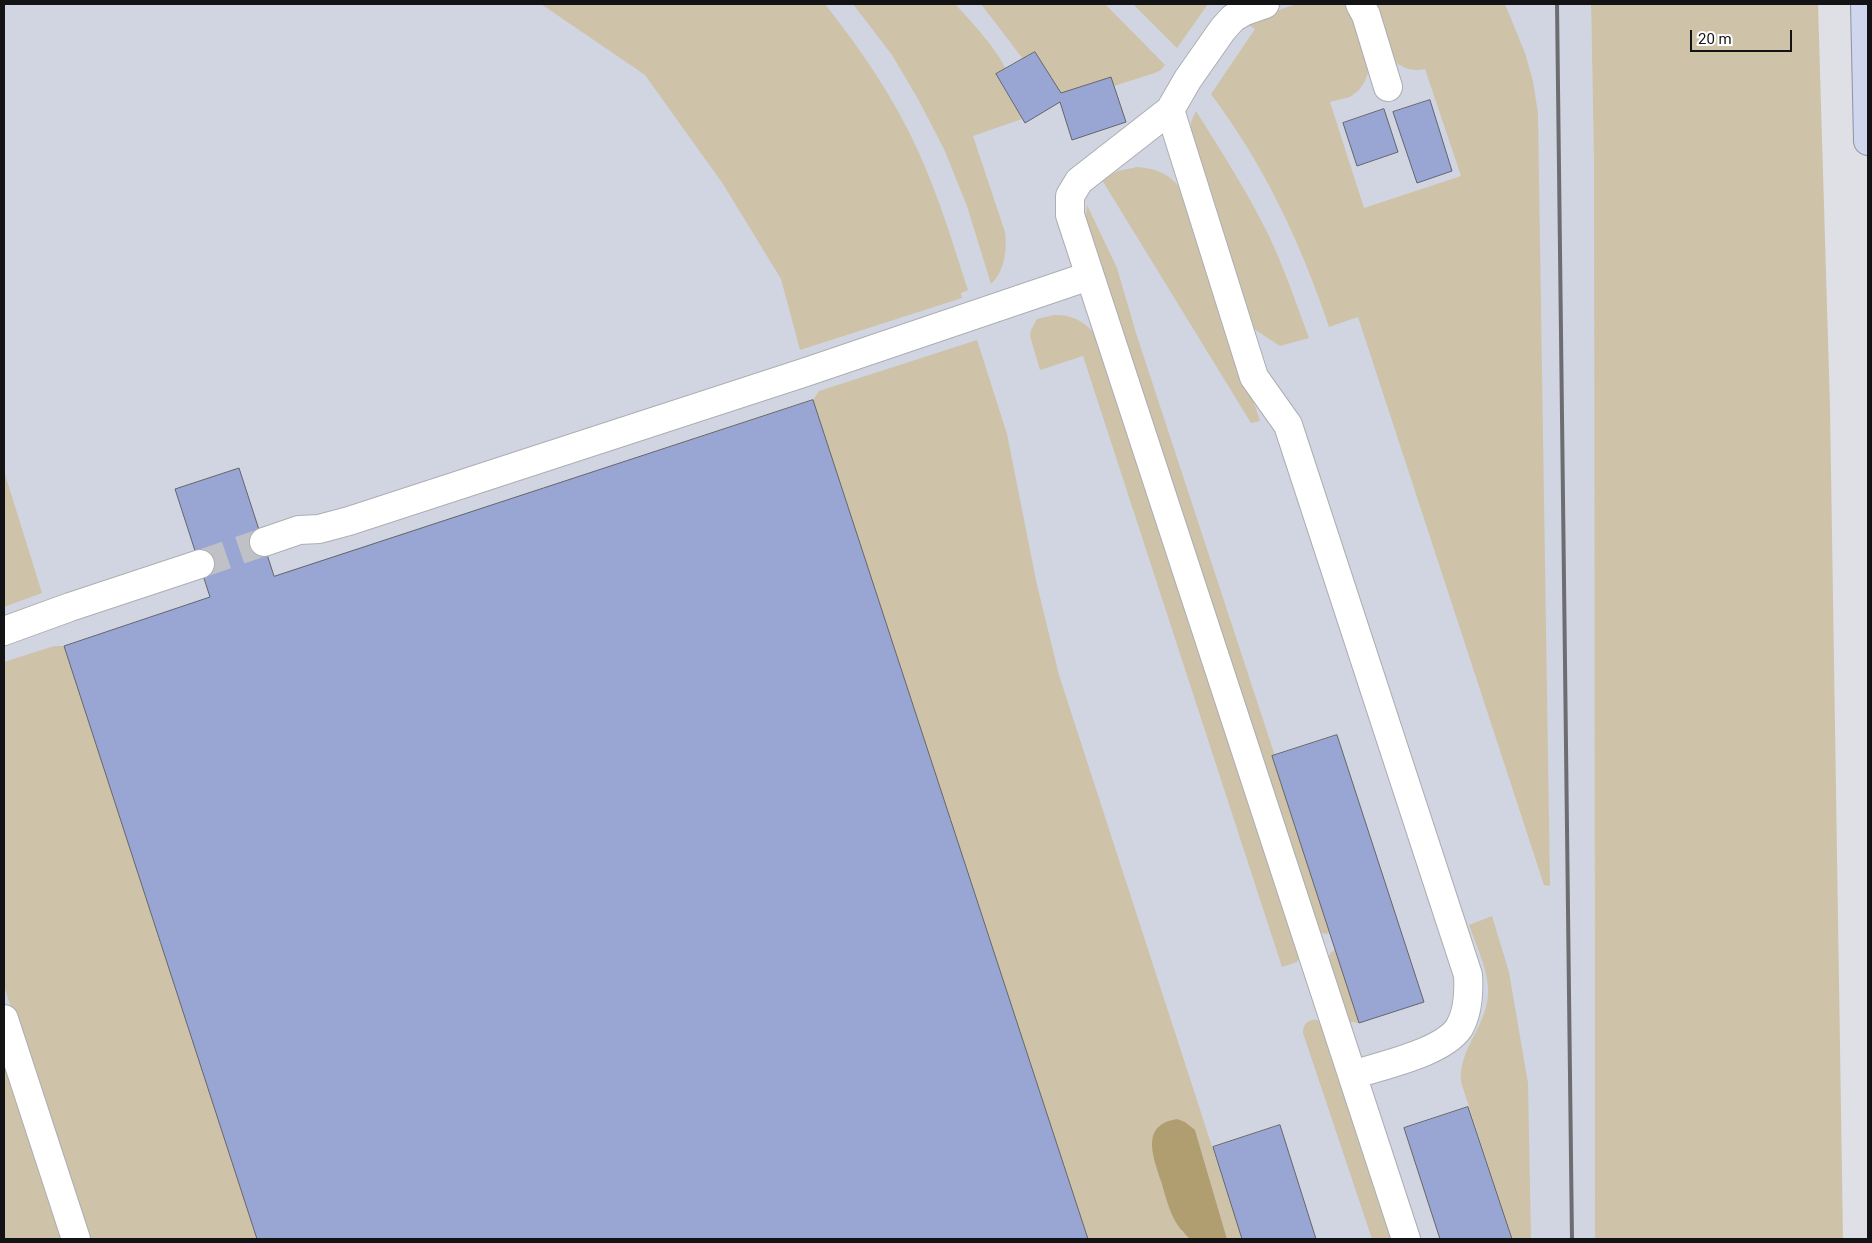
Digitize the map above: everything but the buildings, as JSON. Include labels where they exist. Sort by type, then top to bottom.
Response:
[{"type":"highway","points":[[1865,4],[1868,141]]},
{"type":"lane","points":[[1265,4],[1244,11],[1233,18],[1223,29],[1188,79],[1170,110],[1079,181],[1070,196],[1070,215],[1406,1239]]},
{"type":"lane","points":[[1360,4],[1366,15],[1388,86]]},
{"type":"lane","points":[[1170,110],[1254,377],[1288,425],[1468,974],[1469,993],[1466,1009],[1459,1027],[1448,1040],[1435,1048],[1353,1075]]},
{"type":"lane","points":[[264,542],[299,530],[319,529],[349,520],[815,369],[1089,276]]},
{"type":"lane","points":[[4,631],[200,564]]},
{"type":"lane","points":[[4,1019],[76,1239]]},
{"type":"shaded area","points":[[4,4],[1591,4],[1594,165],[1595,1239],[12,1239],[4,1215]]},
{"type":"shaded area","points":[[541,4],[825,4],[888,94],[910,133],[939,204],[968,290],[961,293],[962,298],[800,350],[781,279],[723,184],[645,75]]},
{"type":"shaded area","points":[[853,4],[955,4],[989,43],[1006,69],[996,75],[1022,119],[973,136],[1005,232],[1004,260],[996,279],[991,284],[967,206],[944,149],[892,55]]},
{"type":"shaded area","points":[[981,4],[1105,4],[1165,65],[1155,73],[1114,86],[1111,77],[1061,93],[1035,52],[1023,59]]},
{"type":"shaded area","points":[[1133,4],[1208,4],[1177,48]]},
{"type":"shaded area","points":[[1297,4],[1346,4],[1354,11],[1369,70],[1359,90],[1350,97],[1330,102],[1364,208],[1461,176],[1425,69],[1407,68],[1391,58],[1371,4],[1505,4],[1525,53],[1533,81],[1538,113],[1550,886],[1544,885],[1358,317],[1329,327],[1306,265],[1279,206],[1248,149],[1211,94],[1255,29],[1247,24],[1254,18]]},
{"type":"shaded area","points":[[1591,4],[1818,4],[1830,407],[1843,1239],[1595,1239],[1594,165]]},
{"type":"shaded area","points":[[1196,111],[1243,187],[1268,234],[1285,272],[1309,338],[1280,346],[1254,329],[1191,135],[1191,122]]},
{"type":"shaded area","points":[[1137,167],[1155,170],[1169,177],[1180,188],[1189,204],[1260,421],[1251,423],[1102,180],[1118,171]]},
{"type":"shaded area","points":[[1087,205],[1117,268],[1136,333],[1275,756],[1272,757],[1330,933],[1319,932],[1085,225]]},
{"type":"shaded area","points":[[1054,315],[1067,316],[1078,320],[1096,336],[1300,956],[1297,962],[1282,967],[1083,356],[1040,370],[1030,336],[1031,330],[1037,319]]},
{"type":"shaded area","points":[[977,340],[1007,434],[1037,585],[1059,675],[1242,1239],[1227,1239],[1195,1130],[1181,1231],[1190,1239],[1088,1239],[813,400],[819,391]]},
{"type":"shaded area","points":[[4,471],[42,593],[4,607]]},
{"type":"shaded area","points":[[54,646],[64,646],[257,1239],[86,1239],[4,986],[4,662]]},
{"type":"shaded area","points":[[1492,916],[1509,972],[1528,1083],[1531,1239],[1512,1239],[1461,1082],[1461,1070],[1464,1059],[1483,1018],[1488,995],[1485,969],[1469,925]]},
{"type":"shaded area","points":[[1335,950],[1359,1023],[1347,1021],[1327,960],[1331,952]]},
{"type":"shaded area","points":[[1311,1020],[1321,1022],[1394,1239],[1372,1239],[1303,1033],[1307,1023]]},
{"type":"shaded area","points":[[4,1055],[64,1239],[4,1239]]},
{"type":"shaded area","points":[[1177,1119],[1185,1122],[1195,1130],[1227,1239],[1190,1239],[1178,1226],[1171,1212],[1155,1162],[1152,1143],[1158,1128],[1165,1122]]},
{"type":"tunnel","points":[[200,564],[264,542]]},
{"type":"railway","points":[[1557,4],[1572,1239]]}]
